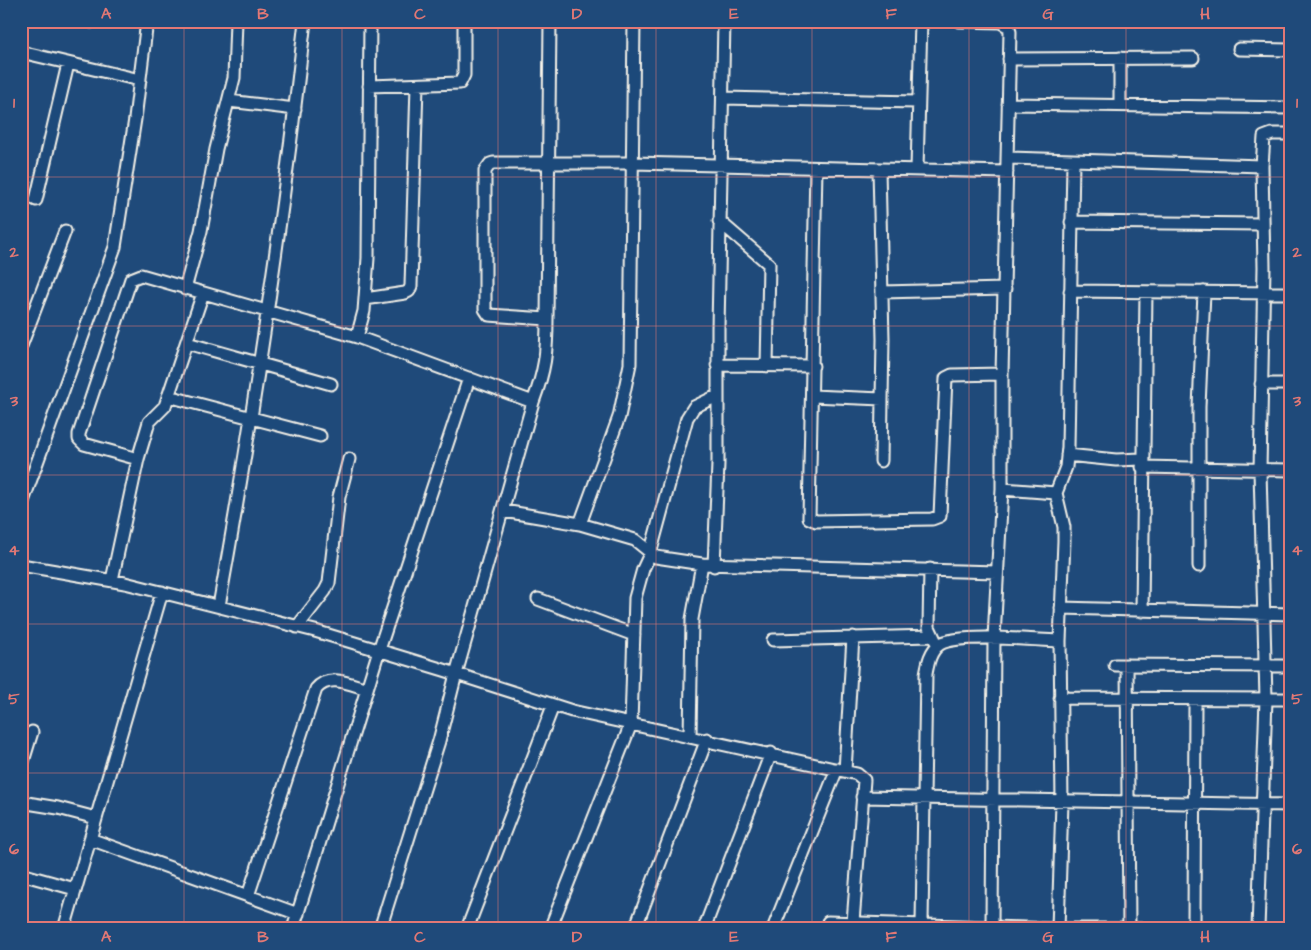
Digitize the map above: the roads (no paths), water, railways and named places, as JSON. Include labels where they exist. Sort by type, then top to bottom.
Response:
[{"type":"street","points":[[21,507],[115,247],[147,21]]},
{"type":"street","points":[[185,289],[201,231],[220,130],[234,78],[236,21]]},
{"type":"street","points":[[219,606],[252,417],[268,311],[305,21]]},
{"type":"street","points":[[357,337],[365,298],[368,258],[370,21]]},
{"type":"street","points":[[369,86],[455,84],[463,80],[464,21]]},
{"type":"street","points":[[380,929],[439,741],[456,674],[504,511],[533,402],[545,366],[550,21]]},
{"type":"street","points":[[580,524],[619,417],[630,364],[634,21]]},
{"type":"street","points":[[714,566],[724,21]]},
{"type":"street","points":[[917,170],[917,102],[921,21]]},
{"type":"street","points":[[958,21],[1005,24],[1010,32],[1002,374],[1002,489],[994,638],[992,926]]},
{"type":"street","points":[[1239,49],[1290,50]]},
{"type":"street","points":[[21,52],[140,80]]},
{"type":"street","points":[[1120,58],[1120,104]]},
{"type":"street","points":[[1009,59],[1193,58]]},
{"type":"street","points":[[36,200],[68,64]]},
{"type":"street","points":[[365,298],[405,293],[409,291],[411,286],[417,85]]},
{"type":"street","points":[[723,98],[917,102]]},
{"type":"street","points":[[229,101],[295,108]]},
{"type":"street","points":[[1008,104],[1120,104],[1290,108]]},
{"type":"street","points":[[1258,929],[1266,699],[1262,613],[1260,470],[1264,293],[1262,166],[1264,137],[1272,134],[1290,134]]},
{"type":"street","points":[[1007,158],[1262,166]]},
{"type":"street","points":[[1058,929],[1062,802],[1060,641],[1064,527],[1056,493],[1067,455],[1073,161]]},
{"type":"street","points":[[546,319],[489,315],[486,313],[485,171],[486,167],[493,164],[633,163],[720,167],[1007,172]]},
{"type":"street","points":[[816,168],[809,518],[816,521],[932,519],[940,516],[942,512],[946,378],[952,375],[1002,374]]},
{"type":"street","points":[[880,169],[882,292],[881,461]]},
{"type":"street","points":[[719,221],[766,261],[770,267],[767,366]]},
{"type":"street","points":[[1071,222],[1262,224]]},
{"type":"street","points":[[21,346],[65,231]]},
{"type":"street","points":[[138,459],[84,444],[79,438],[80,429],[131,279],[141,275],[357,337],[533,402]]},
{"type":"street","points":[[882,292],[1005,289]]},
{"type":"street","points":[[1070,291],[1290,293]]},
{"type":"street","points":[[1142,611],[1142,463],[1146,292]]},
{"type":"street","points":[[1199,566],[1199,469],[1204,292]]},
{"type":"street","points":[[112,580],[121,548],[138,459],[149,422],[162,410],[168,396],[203,293]]},
{"type":"street","points":[[187,343],[331,384]]},
{"type":"street","points":[[717,365],[812,366]]},
{"type":"street","points":[[293,929],[366,689],[469,378]]},
{"type":"street","points":[[1261,384],[1290,384]]},
{"type":"street","points":[[168,396],[320,436]]},
{"type":"street","points":[[550,929],[631,724],[635,598],[650,554],[690,412],[701,402],[717,396]]},
{"type":"street","points":[[812,396],[882,399]]},
{"type":"street","points":[[1067,455],[1199,469],[1290,470]]},
{"type":"street","points":[[297,627],[325,591],[328,583],[339,497],[349,459]]},
{"type":"street","points":[[1002,489],[1056,493]]},
{"type":"street","points":[[504,511],[580,524],[635,540],[642,543],[650,554],[664,559],[714,566],[930,569],[997,572]]},
{"type":"street","points":[[690,736],[692,620],[702,564]]},
{"type":"street","points":[[21,565],[112,580],[219,606],[379,650],[553,706],[841,770],[863,778],[853,922]]},
{"type":"street","points":[[922,923],[926,674],[935,641],[929,619],[930,569]]},
{"type":"street","points":[[64,929],[162,592]]},
{"type":"street","points":[[538,599],[634,635]]},
{"type":"street","points":[[1061,608],[1290,614]]},
{"type":"street","points":[[773,640],[853,637],[935,641],[994,638],[1060,641]]},
{"type":"street","points":[[773,929],[841,770],[853,637]]},
{"type":"street","points":[[1115,665],[1290,666]]},
{"type":"street","points":[[1127,665],[1127,802],[1130,928]]},
{"type":"street","points":[[248,896],[316,689],[321,683],[334,680],[366,689]]},
{"type":"street","points":[[1060,698],[1290,699]]},
{"type":"street","points":[[1194,929],[1195,700]]},
{"type":"street","points":[[467,929],[553,706]]},
{"type":"street","points":[[21,768],[32,732]]},
{"type":"street","points":[[635,929],[707,740]]},
{"type":"street","points":[[704,929],[771,754]]},
{"type":"street","points":[[862,797],[1290,805]]},
{"type":"street","points":[[21,802],[58,808],[96,818]]},
{"type":"street","points":[[90,839],[298,914]]},
{"type":"street","points":[[21,874],[75,888]]},
{"type":"street","points":[[828,922],[922,923],[1058,929],[1141,929]]}]
